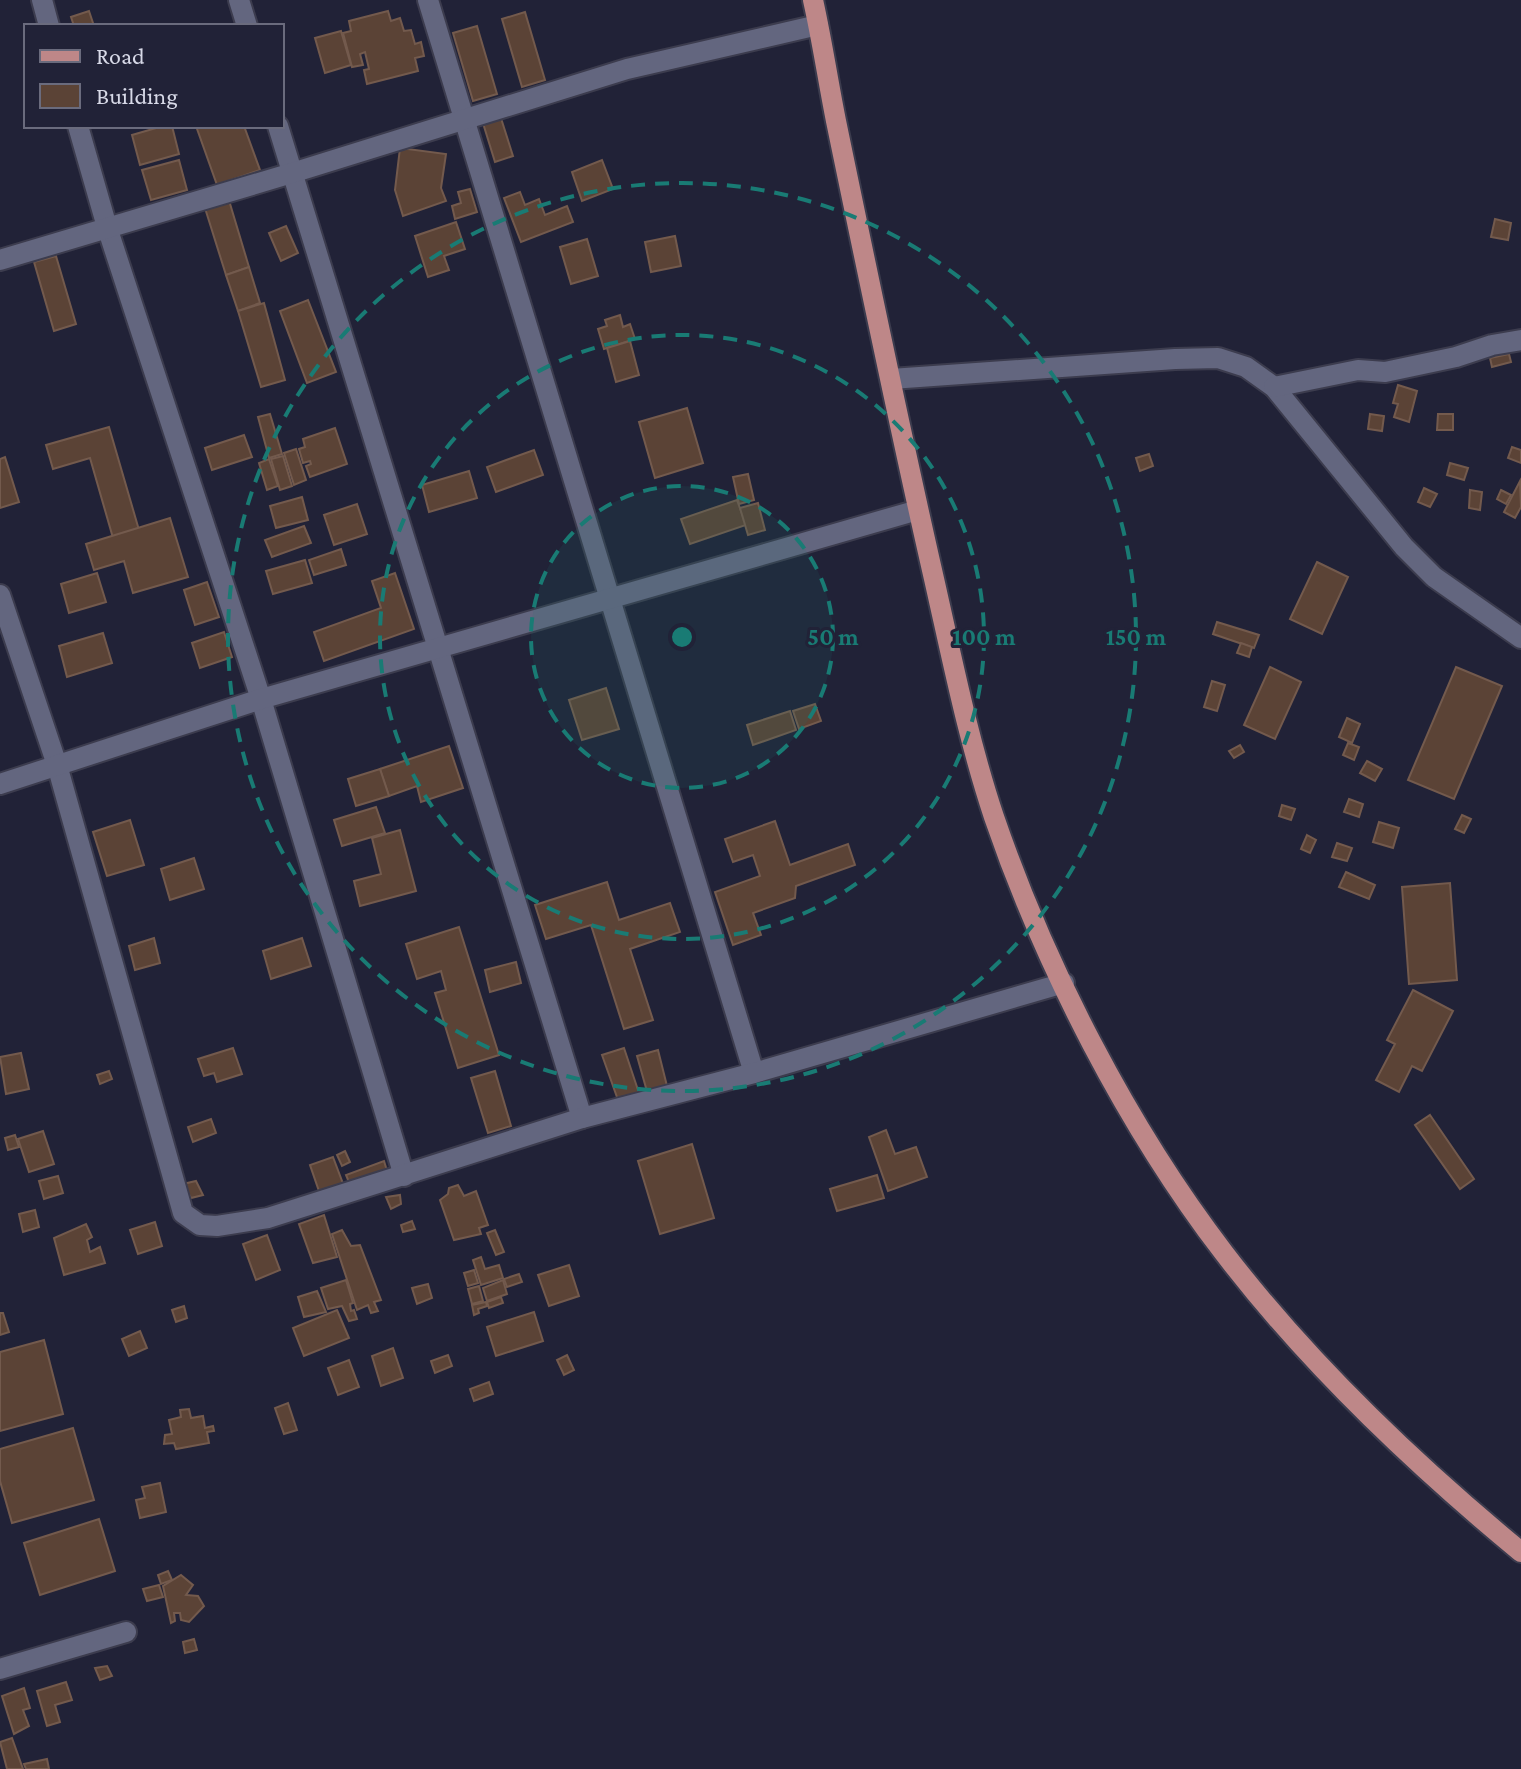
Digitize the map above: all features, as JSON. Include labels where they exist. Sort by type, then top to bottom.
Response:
[{"type":"main road","points":[[813,0],[918,510],[970,737],[995,819],[1026,899],[1064,983],[1128,1107],[1223,1252],[1294,1337],[1373,1420],[1521,1552]]},
{"type":"street","points":[[42,0],[48,24]]},
{"type":"street","points":[[239,0],[246,24]]},
{"type":"street","points":[[428,0],[754,1073]]},
{"type":"street","points":[[0,260],[627,69],[818,25]]},
{"type":"street","points":[[79,128],[107,227],[261,699],[404,1176]]},
{"type":"street","points":[[279,128],[582,1118]]},
{"type":"street","points":[[1274,387],[1358,370],[1385,372],[1521,340]]},
{"type":"street","points":[[891,379],[1175,359],[1218,358],[1246,367],[1274,387],[1404,547],[1434,577],[1521,638]]},
{"type":"street","points":[[0,784],[261,699],[918,510]]},
{"type":"street","points":[[0,595],[57,765],[183,1213],[200,1225],[217,1226],[268,1218],[582,1118],[754,1073],[1064,983]]},
{"type":"street","points":[[0,1669],[126,1632]]},
{"type":"building","points":[[89,11],[93,24],[73,24],[71,17]]},
{"type":"building","points":[[388,11],[391,21],[400,18],[404,31],[411,30],[415,44],[421,42],[424,56],[415,58],[418,71],[367,84],[364,70],[369,69],[365,52],[360,54],[363,65],[352,67],[343,33],[351,31],[349,21]]},
{"type":"building","points":[[525,12],[545,80],[522,87],[502,19]]},
{"type":"building","points":[[477,26],[497,94],[473,101],[453,33]]},
{"type":"building","points":[[341,31],[351,65],[325,73],[315,38]]},
{"type":"building","points":[[500,115],[513,156],[495,162],[482,120]]},
{"type":"building","points":[[156,128],[172,128],[179,154],[140,165],[132,135]]},
{"type":"building","points":[[197,128],[245,128],[260,170],[217,185]]},
{"type":"building","points":[[400,148],[446,154],[441,188],[446,201],[403,216],[395,190]]},
{"type":"building","points":[[179,160],[187,190],[151,200],[142,170]]},
{"type":"building","points":[[602,160],[613,189],[582,201],[572,172]]},
{"type":"building","points":[[470,189],[477,212],[455,219],[452,206],[461,203],[458,192]]},
{"type":"building","points":[[520,192],[525,205],[539,199],[545,215],[567,206],[573,222],[521,242],[504,198]]},
{"type":"building","points":[[228,197],[249,267],[226,275],[204,205]]},
{"type":"building","points":[[1495,219],[1511,223],[1508,240],[1491,237]]},
{"type":"building","points":[[456,222],[465,249],[444,256],[449,270],[428,277],[415,236]]},
{"type":"building","points":[[286,226],[298,253],[281,261],[269,233]]},
{"type":"building","points":[[675,236],[681,266],[651,272],[645,242]]},
{"type":"building","points":[[587,239],[598,276],[571,284],[560,247]]},
{"type":"building","points":[[56,256],[76,324],[54,331],[34,262]]},
{"type":"building","points":[[249,267],[260,303],[238,311],[226,275]]},
{"type":"building","points":[[308,300],[336,372],[307,383],[280,311]]},
{"type":"building","points":[[264,303],[285,380],[261,387],[238,311]]},
{"type":"building","points":[[620,315],[623,327],[630,324],[635,339],[604,349],[598,329],[607,326],[605,320]]},
{"type":"building","points":[[630,341],[639,375],[616,382],[607,348]]},
{"type":"building","points":[[1509,354],[1511,362],[1492,367],[1490,358]]},
{"type":"building","points":[[1398,385],[1417,391],[1409,422],[1394,417],[1398,404],[1393,403]]},
{"type":"building","points":[[687,408],[703,463],[655,478],[639,422]]},
{"type":"building","points":[[270,414],[282,454],[269,458],[258,417]]},
{"type":"building","points":[[1370,414],[1384,416],[1382,431],[1368,429]]},
{"type":"building","points":[[1438,414],[1453,414],[1453,430],[1437,430]]},
{"type":"building","points":[[109,427],[139,530],[113,538],[90,458],[53,469],[46,445]]},
{"type":"building","points":[[335,428],[347,464],[310,477],[306,466],[311,464],[310,461],[303,463],[299,449],[305,447],[303,439]]},
{"type":"building","points":[[244,435],[252,457],[212,470],[205,448]]},
{"type":"building","points":[[1512,447],[1521,450],[1521,463],[1508,458]]},
{"type":"building","points":[[296,449],[306,480],[294,485],[284,453]]},
{"type":"building","points":[[534,450],[543,475],[496,492],[487,467]]},
{"type":"building","points":[[1149,454],[1153,466],[1140,471],[1136,458]]},
{"type":"building","points":[[283,456],[292,486],[280,490],[271,459]]},
{"type":"building","points":[[5,457],[19,502],[0,508],[0,459]]},
{"type":"building","points":[[269,459],[278,486],[267,490],[259,463]]},
{"type":"building","points":[[1450,463],[1468,468],[1464,480],[1447,475]]},
{"type":"building","points":[[469,471],[477,498],[429,512],[422,485]]},
{"type":"building","points":[[748,474],[754,500],[739,504],[733,477]]},
{"type":"building","points":[[1520,481],[1521,507],[1515,518],[1504,512]]},
{"type":"building","points":[[1424,488],[1437,494],[1430,507],[1418,502]]},
{"type":"building","points":[[1470,490],[1482,492],[1480,510],[1469,508]]},
{"type":"building","points":[[1501,490],[1511,495],[1506,504],[1497,499]]},
{"type":"building","points":[[302,497],[308,520],[276,528],[270,506]]},
{"type":"building","points":[[737,500],[746,525],[690,544],[681,519]]},
{"type":"building","points":[[758,503],[765,530],[748,535],[740,508]]},
{"type":"building","points":[[357,504],[367,534],[334,545],[324,515]]},
{"type":"building","points":[[170,518],[188,577],[133,593],[124,561],[94,570],[86,544]]},
{"type":"building","points":[[304,526],[311,543],[272,557],[265,540]]},
{"type":"building","points":[[341,549],[346,565],[314,575],[309,560]]},
{"type":"building","points":[[305,560],[312,583],[273,594],[266,571]]},
{"type":"building","points":[[1317,562],[1348,577],[1322,634],[1290,619]]},
{"type":"building","points":[[97,573],[106,602],[69,613],[61,584]]},
{"type":"building","points":[[395,573],[414,629],[324,661],[314,632],[381,608],[372,581]]},
{"type":"building","points":[[207,582],[219,617],[195,625],[184,590]]},
{"type":"building","points":[[1217,622],[1259,635],[1254,648],[1213,634]]},
{"type":"building","points":[[224,632],[232,657],[200,668],[192,643]]},
{"type":"building","points":[[103,633],[112,663],[67,677],[59,646]]},
{"type":"building","points":[[1241,643],[1252,647],[1249,657],[1237,653]]},
{"type":"building","points":[[1270,667],[1301,682],[1275,739],[1244,725]]},
{"type":"building","points":[[1456,667],[1502,686],[1454,799],[1408,780]]},
{"type":"building","points":[[1212,681],[1225,685],[1217,711],[1204,707]]},
{"type":"building","points":[[606,688],[619,729],[582,740],[569,700]]},
{"type":"building","points":[[815,704],[821,721],[799,729],[793,711]]},
{"type":"building","points":[[790,711],[796,730],[753,745],[747,725]]},
{"type":"building","points":[[1347,718],[1360,724],[1352,743],[1339,737]]},
{"type":"building","points":[[1348,743],[1359,747],[1354,760],[1343,755]]},
{"type":"building","points":[[1240,745],[1244,752],[1234,758],[1229,751]]},
{"type":"building","points":[[449,746],[463,788],[421,802],[417,786],[389,796],[380,769]]},
{"type":"building","points":[[1367,761],[1382,769],[1375,781],[1360,773]]},
{"type":"building","points":[[380,769],[389,796],[356,806],[348,779]]},
{"type":"building","points":[[1349,799],[1363,804],[1359,817],[1344,812]]},
{"type":"building","points":[[1282,805],[1295,809],[1291,820],[1279,816]]},
{"type":"building","points":[[376,807],[385,833],[342,846],[334,820]]},
{"type":"building","points":[[1462,815],[1471,819],[1464,833],[1455,829]]},
{"type":"building","points":[[130,820],[144,865],[107,876],[93,832]]},
{"type":"building","points":[[775,821],[790,865],[848,844],[855,865],[796,886],[795,898],[753,913],[761,935],[733,945],[715,892],[760,876],[753,855],[733,862],[725,839]]},
{"type":"building","points":[[1379,822],[1399,828],[1393,848],[1373,842]]},
{"type":"building","points":[[400,830],[416,891],[360,906],[354,881],[381,874],[372,838]]},
{"type":"building","points":[[1307,835],[1316,840],[1310,853],[1301,849]]},
{"type":"building","points":[[1337,843],[1352,848],[1347,861],[1332,857]]},
{"type":"building","points":[[194,858],[204,889],[170,900],[161,869]]},
{"type":"building","points":[[1346,872],[1375,885],[1369,899],[1339,887]]},
{"type":"building","points":[[607,882],[619,920],[670,903],[680,932],[630,949],[653,1020],[624,1029],[591,925],[546,939],[535,905]]},
{"type":"building","points":[[1450,883],[1457,980],[1409,984],[1402,887]]},
{"type":"building","points":[[459,927],[499,1055],[458,1068],[435,993],[446,990],[441,971],[417,979],[406,944]]},
{"type":"building","points":[[154,938],[160,963],[135,970],[129,946]]},
{"type":"building","points":[[302,938],[311,966],[271,979],[263,951]]},
{"type":"building","points":[[516,962],[521,983],[490,992],[485,970]]},
{"type":"building","points":[[1413,990],[1453,1011],[1422,1071],[1412,1066],[1399,1092],[1376,1080],[1395,1044],[1387,1040]]},
{"type":"building","points":[[233,1048],[242,1074],[217,1082],[214,1073],[204,1076],[198,1059]]},
{"type":"building","points":[[624,1048],[639,1093],[618,1100],[602,1055]]},
{"type":"building","points":[[658,1050],[668,1090],[648,1095],[637,1056]]},
{"type":"building","points":[[21,1053],[29,1089],[6,1094],[0,1057]]},
{"type":"building","points":[[109,1071],[112,1079],[100,1084],[97,1075]]},
{"type":"building","points":[[495,1071],[511,1126],[488,1133],[471,1078]]},
{"type":"building","points":[[1430,1115],[1474,1179],[1460,1189],[1415,1125]]},
{"type":"building","points":[[211,1119],[216,1133],[193,1142],[188,1127]]},
{"type":"building","points":[[886,1130],[895,1154],[916,1147],[927,1177],[888,1191],[869,1137]]},
{"type":"building","points":[[43,1131],[54,1164],[29,1172],[18,1139]]},
{"type":"building","points":[[15,1135],[19,1147],[8,1150],[5,1138]]},
{"type":"building","points":[[692,1144],[714,1218],[660,1234],[638,1161]]},
{"type":"building","points":[[345,1151],[350,1162],[342,1166],[337,1155]]},
{"type":"building","points":[[333,1157],[345,1189],[321,1197],[310,1165]]},
{"type":"building","points":[[384,1161],[388,1174],[351,1187],[346,1175]]},
{"type":"building","points":[[877,1175],[884,1198],[837,1211],[830,1189]]},
{"type":"building","points":[[58,1176],[63,1193],[44,1199],[39,1181]]},
{"type":"building","points":[[196,1181],[203,1195],[191,1198],[183,1184]]},
{"type":"building","points":[[458,1185],[464,1196],[476,1191],[488,1225],[479,1228],[481,1234],[454,1240],[440,1200],[448,1194],[449,1188]]},
{"type":"building","points":[[400,1195],[401,1204],[391,1209],[386,1197]]},
{"type":"building","points":[[35,1210],[39,1227],[23,1232],[19,1214]]},
{"type":"building","points":[[324,1215],[337,1257],[313,1263],[299,1224]]},
{"type":"building","points":[[412,1221],[415,1229],[403,1232],[401,1225]]},
{"type":"building","points":[[155,1222],[162,1246],[138,1254],[130,1230]]},
{"type":"building","points":[[86,1224],[92,1237],[87,1240],[90,1252],[100,1247],[105,1263],[64,1275],[54,1238]]},
{"type":"building","points":[[342,1230],[351,1246],[360,1245],[381,1300],[374,1302],[378,1311],[371,1313],[368,1305],[357,1310],[332,1234]]},
{"type":"building","points":[[495,1230],[504,1252],[496,1255],[487,1233]]},
{"type":"building","points":[[267,1235],[280,1270],[256,1280],[243,1244]]},
{"type":"building","points":[[481,1257],[485,1269],[499,1265],[503,1278],[481,1285],[473,1260]]},
{"type":"building","points":[[569,1265],[579,1296],[549,1306],[538,1275]]},
{"type":"building","points":[[474,1270],[478,1283],[468,1286],[464,1273]]},
{"type":"building","points":[[519,1274],[522,1282],[507,1287],[504,1279]]},
{"type":"building","points":[[346,1280],[353,1303],[350,1304],[351,1311],[354,1310],[357,1319],[349,1321],[342,1306],[328,1309],[321,1288]]},
{"type":"building","points":[[503,1280],[507,1294],[487,1301],[483,1288]]},
{"type":"building","points":[[428,1284],[432,1298],[417,1304],[412,1288]]},
{"type":"building","points":[[479,1286],[483,1301],[472,1304],[468,1289]]},
{"type":"building","points":[[317,1291],[326,1312],[304,1317],[298,1297]]},
{"type":"building","points":[[501,1297],[503,1303],[489,1308],[487,1302]]},
{"type":"building","points":[[486,1302],[487,1306],[478,1309],[479,1313],[474,1315],[472,1305]]},
{"type":"building","points":[[184,1306],[187,1318],[176,1322],[172,1310]]},
{"type":"building","points":[[337,1310],[349,1338],[304,1356],[293,1328]]},
{"type":"building","points":[[534,1312],[543,1341],[496,1356],[487,1327]]},
{"type":"building","points":[[0,1313],[3,1313],[9,1332],[0,1335]]},
{"type":"building","points":[[140,1331],[147,1348],[129,1356],[122,1339]]},
{"type":"building","points":[[44,1340],[63,1414],[0,1431],[0,1352]]},
{"type":"building","points":[[393,1348],[403,1378],[381,1386],[372,1356]]},
{"type":"building","points":[[448,1355],[452,1366],[435,1373],[431,1361]]},
{"type":"building","points":[[567,1355],[574,1370],[564,1375],[557,1360]]},
{"type":"building","points":[[349,1360],[359,1387],[338,1395],[328,1368]]},
{"type":"building","points":[[489,1382],[493,1394],[474,1401],[470,1389]]},
{"type":"building","points":[[288,1403],[297,1430],[284,1434],[275,1408]]},
{"type":"building","points":[[189,1409],[191,1418],[203,1416],[205,1428],[213,1426],[214,1431],[207,1432],[209,1443],[176,1449],[174,1443],[164,1444],[165,1435],[172,1434],[169,1420],[181,1417],[180,1410]]},
{"type":"building","points":[[73,1428],[94,1500],[12,1523],[0,1481],[0,1449]]},
{"type":"building","points":[[160,1483],[166,1512],[140,1518],[136,1500],[145,1498],[142,1487]]},
{"type":"building","points":[[99,1519],[115,1571],[40,1595],[24,1543]]},
{"type":"building","points":[[168,1571],[172,1580],[161,1584],[158,1575]]},
{"type":"building","points":[[181,1575],[193,1585],[186,1595],[198,1596],[204,1606],[189,1622],[181,1620],[180,1613],[174,1613],[175,1621],[171,1623],[163,1586]]},
{"type":"building","points":[[159,1585],[163,1597],[147,1601],[143,1589]]},
{"type":"building","points":[[194,1639],[197,1650],[185,1653],[183,1642]]},
{"type":"building","points":[[107,1666],[112,1676],[100,1680],[95,1668]]},
{"type":"building","points":[[66,1682],[72,1700],[55,1705],[60,1722],[47,1726],[37,1691]]},
{"type":"building","points":[[24,1688],[30,1708],[23,1710],[29,1726],[14,1734],[2,1696]]},
{"type":"building","points":[[12,1738],[23,1769],[7,1769],[0,1742]]},
{"type":"building","points":[[47,1759],[49,1769],[26,1769],[24,1764]]}]
